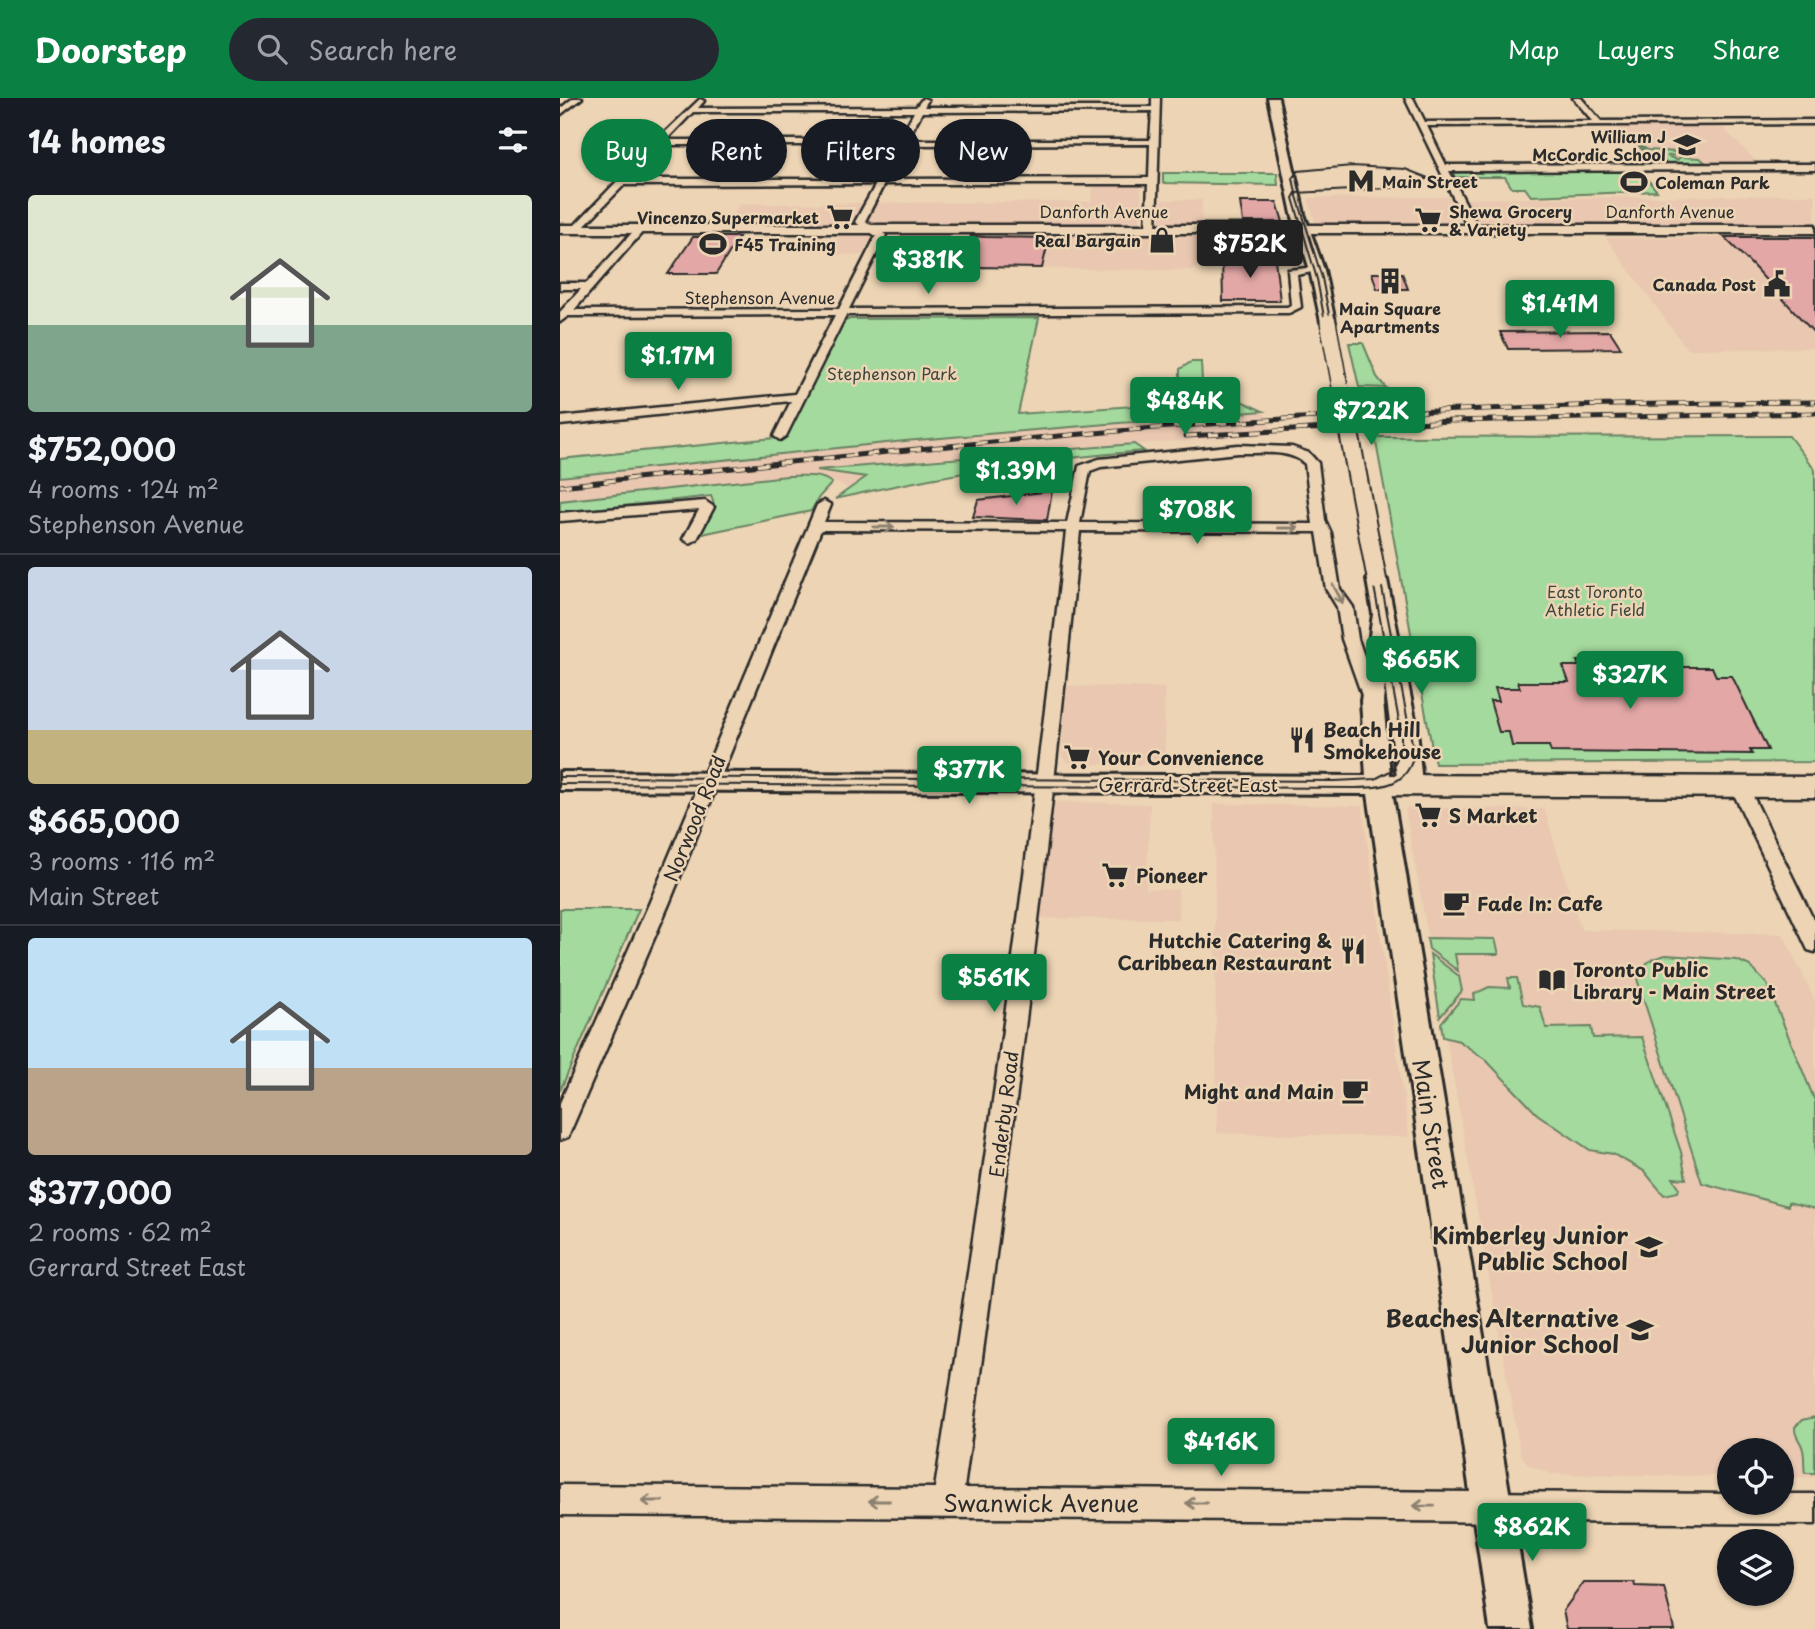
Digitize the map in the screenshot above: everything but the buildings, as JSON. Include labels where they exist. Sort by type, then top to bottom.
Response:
[{"type":"main road","name":"Danforth Avenue","points":[[560,229],[1815,229]]},
{"type":"main road","name":"Gerrard Street East","points":[[1394,785],[1815,787]]},
{"type":"street","points":[[560,113],[578,98]]},
{"type":"street","points":[[672,129],[704,98]]},
{"type":"street","points":[[915,119],[925,98]]},
{"type":"street","points":[[1151,229],[1156,98]]},
{"type":"street","name":"Main Street","points":[[1273,98],[1328,322],[1405,729],[1394,785]]},
{"type":"street","points":[[1409,98],[1474,230]]},
{"type":"street","points":[[1577,98],[1599,123]]},
{"type":"street","points":[[691,110],[1156,109]]},
{"type":"street","points":[[1422,124],[1815,122]]},
{"type":"street","points":[[920,143],[1154,142]]},
{"type":"street","points":[[672,143],[801,143]]},
{"type":"street","points":[[1443,168],[1815,167]]},
{"type":"street","points":[[920,182],[1153,181]]},
{"type":"street","points":[[576,229],[622,182]]},
{"type":"street","points":[[672,182],[801,182]]},
{"type":"street","points":[[780,436],[881,235],[860,222],[883,182]]},
{"type":"street","points":[[563,316],[641,228]]},
{"type":"street","name":"Stephenson Avenue","points":[[563,316],[1292,310],[1296,307],[1292,272],[1317,270]]},
{"type":"street","points":[[560,286],[589,286]]},
{"type":"street","points":[[560,421],[799,397]]},
{"type":"street","name":"Main Street","points":[[1080,475],[1089,465],[1099,463],[1202,452],[1276,449],[1292,451],[1304,456],[1311,463],[1318,520],[1334,589],[1345,607],[1350,639],[1372,701],[1394,785],[1511,1629]]},
{"type":"street","name":"Enderby Road","points":[[948,1501],[987,1241],[1046,783],[1080,475]]},
{"type":"street","points":[[560,518],[705,505],[707,507],[690,539]]},
{"type":"street","name":"Norwood Road","points":[[560,1129],[824,505]]},
{"type":"street","points":[[816,526],[1322,528]]},
{"type":"street","name":"Main Street","points":[[1372,701],[1383,615]]},
{"type":"street","name":"Gerrard Street East","points":[[560,781],[1394,785]]},
{"type":"street","points":[[1739,786],[1815,944]]},
{"type":"street","name":"Swanwick Avenue","points":[[560,1500],[1815,1509]]},
{"type":"shaded area","name":"William J McCordic School","points":[[1616,125],[1720,125],[1759,164],[1653,164]]},
{"type":"shaded area","points":[[1094,184],[1141,185],[1140,223],[727,222],[740,204],[1091,202]]},
{"type":"shaded area","points":[[1815,195],[1815,222],[1484,223],[1476,220],[1465,199]]},
{"type":"shaded area","points":[[1448,197],[1458,220],[1455,223],[1316,224],[1309,202],[1309,198]]},
{"type":"shaded area","points":[[1162,200],[1202,200],[1201,223],[1160,223]]},
{"type":"shaded area","points":[[896,234],[1281,237],[1280,259],[1209,259],[1194,270],[977,268],[974,276],[938,276],[945,258],[877,257],[888,238]]},
{"type":"shaded area","points":[[840,235],[873,235],[862,255],[828,254]]},
{"type":"shaded area","points":[[1815,237],[1815,348],[1687,349],[1606,238]]},
{"type":"shaded area","points":[[1263,411],[1274,434],[920,460],[867,477],[848,488],[827,479],[787,476],[560,501],[560,477],[905,441]]},
{"type":"shaded area","points":[[1067,686],[1164,688],[1165,765],[1076,764],[1066,761],[1061,755]]},
{"type":"shaded area","points":[[1053,802],[1150,804],[1146,889],[1178,890],[1179,919],[1039,918]]},
{"type":"shaded area","points":[[1214,804],[1362,806],[1409,1137],[1217,1133]]},
{"type":"shaded area","name":"Kimberley Junior Public School","points":[[1405,808],[1544,809],[1581,930],[1783,934],[1815,1001],[1815,1477],[1794,1477],[1794,1438],[1717,1438],[1717,1476],[1552,1474],[1529,1465],[1521,1455]]},
{"type":"green space","points":[[1638,145],[1648,150],[1677,152],[1680,155],[1667,156],[1677,160],[1680,157],[1700,158],[1707,164],[1655,164]]},
{"type":"green space","name":"Coleman Park","points":[[1640,170],[1657,191],[1531,196],[1525,188],[1512,188],[1505,177],[1455,177],[1453,173]]},
{"type":"green space","points":[[1163,173],[1277,173],[1278,185],[1163,183]]},
{"type":"green space","name":"Stephenson Park","points":[[1039,318],[1018,414],[1237,399],[1263,411],[905,441],[560,477],[560,459],[786,437],[843,322],[850,319]]},
{"type":"green space","points":[[1349,343],[1363,343],[1377,377],[1386,388],[1359,387]]},
{"type":"green space","points":[[1191,362],[1201,362],[1202,382],[1180,385],[1180,369]]},
{"type":"green space","name":"East Toronto Athletic Field","points":[[1789,436],[1815,470],[1815,762],[1435,764],[1375,437]]},
{"type":"green space","points":[[1134,444],[1144,451],[988,469],[835,499],[866,477],[817,470]]},
{"type":"green space","points":[[787,476],[816,476],[832,483],[811,511],[702,534],[701,525],[714,504],[711,496],[560,513],[560,501]]},
{"type":"green space","points":[[560,909],[639,909],[560,1091]]},
{"type":"green space","points":[[1427,938],[1495,939],[1499,954],[1455,954],[1458,971],[1429,949]]},
{"type":"green space","points":[[1430,954],[1459,976],[1462,991],[1440,1017]]},
{"type":"green space","points":[[1666,955],[1737,960],[1750,966],[1767,984],[1815,1101],[1815,1209],[1788,1202],[1788,1206],[1702,1183],[1638,982],[1647,963]]},
{"type":"green space","points":[[1508,978],[1517,978],[1523,1004],[1540,1007],[1546,1028],[1591,1027],[1593,1038],[1642,1037],[1681,1152],[1686,1179],[1673,1178],[1679,1187],[1678,1192],[1664,1195],[1644,1171],[1613,1154],[1590,1150],[1537,1114],[1486,1060],[1459,1041],[1443,1037],[1441,1023],[1461,999],[1475,1000],[1474,994],[1489,987],[1510,988]]},
{"type":"green space","points":[[1815,1417],[1815,1473],[1805,1473],[1803,1451],[1795,1427],[1802,1420]]},
{"type":"tram line","points":[[1352,166],[1405,169],[1428,178],[1407,187],[1296,193],[1293,178],[1298,171],[1352,166]]},
{"type":"tram line","points":[[560,777],[1335,781],[1375,779],[1392,770],[1401,749],[1401,732],[1317,279],[1293,198],[1296,193]]},
{"type":"tram line","points":[[560,784],[1355,788],[1385,785],[1401,778],[1407,772],[1414,753],[1322,278],[1296,193]]},
{"type":"railway","points":[[560,486],[1012,440],[1193,425],[1550,407],[1815,402]]},
{"type":"railway","points":[[1186,436],[1450,421],[1815,413]]},
{"type":"place","name":"William J McCordic School","points":[[1687,145]]},
{"type":"place","name":"Main Street","points":[[1361,181]]},
{"type":"place","name":"Coleman Park","points":[[1634,182]]},
{"type":"place","name":"Vincenzo Supermarket","points":[[840,217]]},
{"type":"place","name":"Shewa Grocery & Variety","points":[[1428,220]]},
{"type":"place","name":"Real Bargain","points":[[1162,240]]},
{"type":"place","name":"F45 Training","points":[[713,244]]},
{"type":"place","name":"Main Square Apartments","points":[[1390,281]]},
{"type":"place","name":"Canada Post","points":[[1777,284]]},
{"type":"place","name":"Beach Hill Smokehouse","points":[[1302,740]]},
{"type":"place","name":"Your Convenience","points":[[1077,757]]},
{"type":"place","name":"S Market","points":[[1428,815]]},
{"type":"place","name":"Pioneer","points":[[1115,875]]},
{"type":"place","name":"Fade In: Cafe","points":[[1456,903]]},
{"type":"place","name":"Hutchie Catering & Caribbean Restaurant","points":[[1353,951]]},
{"type":"place","name":"Toronto Public Library - Main Street","points":[[1552,980]]},
{"type":"place","name":"Might and Main","points":[[1355,1091]]},
{"type":"place","name":"Kimberley Junior Public School","points":[[1649,1247]]},
{"type":"place","name":"Beaches Alternative Junior School","points":[[1640,1330]]}]
